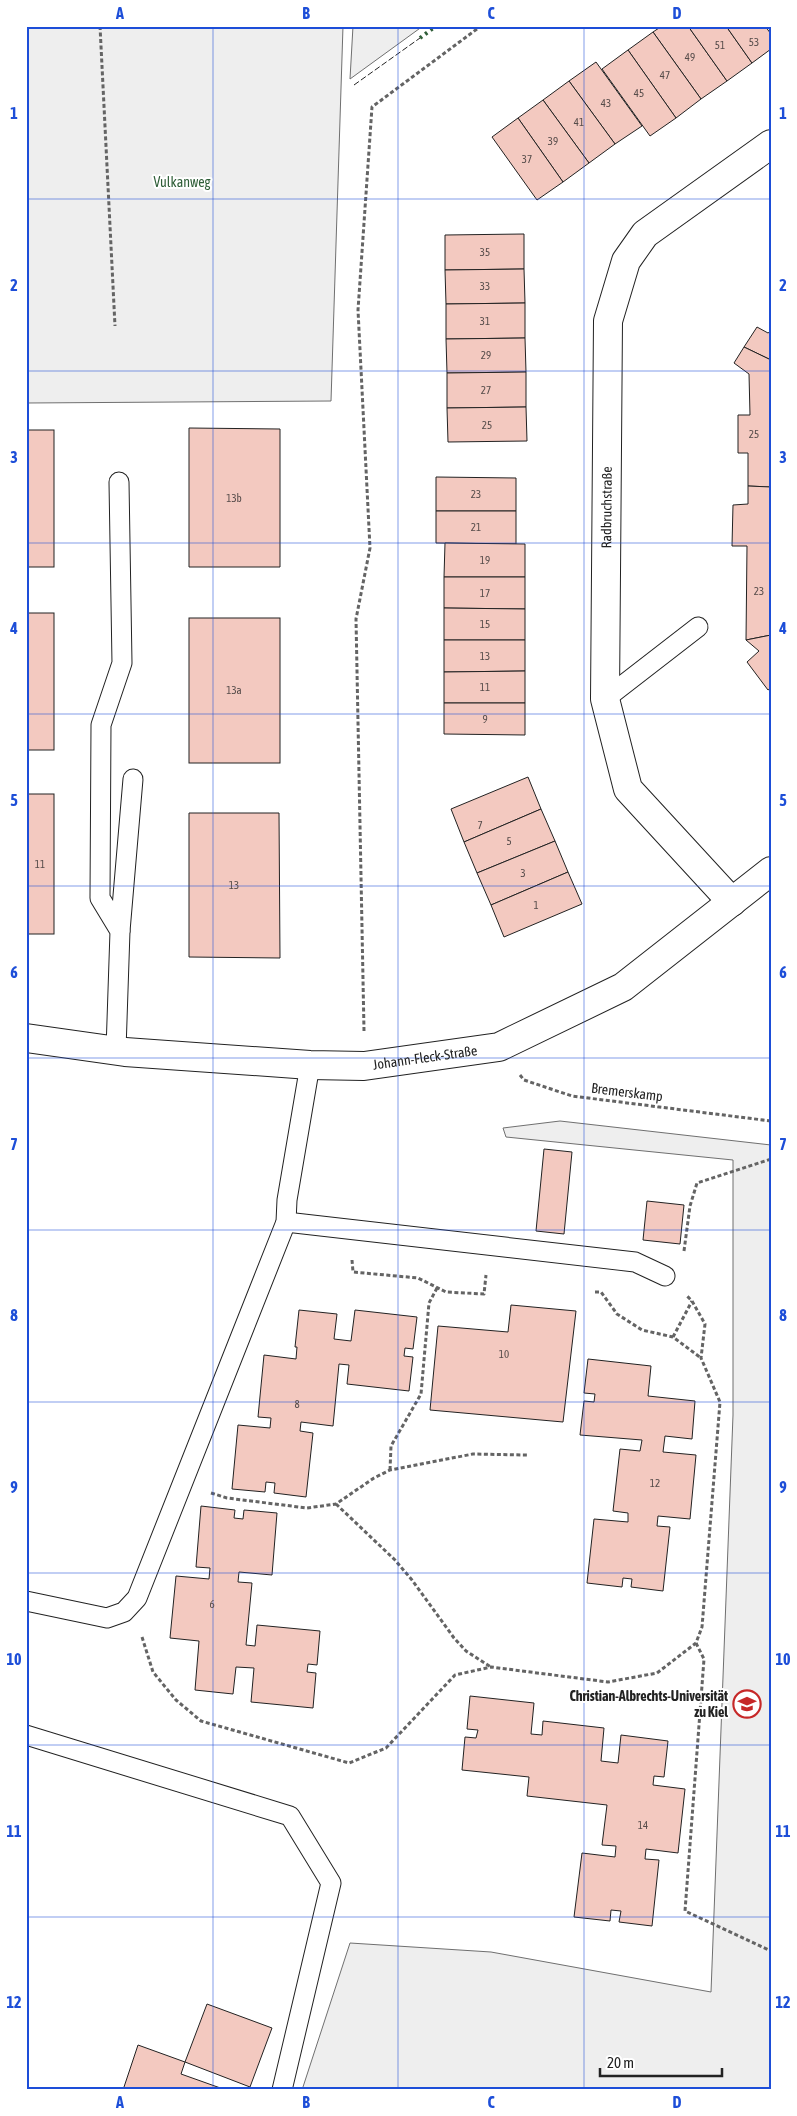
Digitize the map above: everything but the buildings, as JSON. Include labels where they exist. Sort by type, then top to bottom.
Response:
[{"type":"street","name":"Radbruchstraße","points":[[732,902],[628,789],[605,699],[608,321],[626,261],[646,234],[771,144]]},
{"type":"street","name":"Johann-Fleck-Straße","points":[[26,1038],[116,1050],[310,1065],[364,1066],[499,1046],[623,987],[771,871]]},
{"type":"lane","points":[[119,482],[122,663],[101,725],[100,898],[120,931]]},
{"type":"lane","points":[[605,699],[698,627]]},
{"type":"lane","points":[[116,1050],[120,931],[132,779]]},
{"type":"lane","points":[[26,1602],[107,1618],[124,1612],[137,1598],[286,1222],[287,1200],[310,1065]]},
{"type":"lane","points":[[286,1222],[635,1262],[665,1276]]},
{"type":"lane","points":[[26,1735],[290,1816],[331,1883],[282,2090]]},
{"type":"path","points":[[100,26],[115,326]]},
{"type":"path","points":[[364,1066],[356,619],[370,548],[358,310],[372,107],[481,26]]},
{"type":"path","name":"Bremerskamp","points":[[499,1046],[524,1080],[572,1096],[771,1121]]},
{"type":"path","points":[[124,1612],[138,1625],[153,1672],[176,1700],[201,1721],[349,1763],[386,1748],[455,1675],[491,1667],[608,1682],[657,1673],[696,1643],[702,1627],[720,1402],[701,1358],[704,1324],[692,1301],[665,1276],[685,1249],[690,1206],[697,1183],[771,1159]]},
{"type":"path","points":[[350,1230],[353,1272],[418,1278],[446,1292],[484,1294],[489,1245]]},
{"type":"path","points":[[486,1278],[494,1279]]},
{"type":"path","points":[[390,1470],[391,1446],[421,1394],[429,1303],[437,1288]]},
{"type":"path","points":[[592,1291],[601,1292],[617,1314],[642,1330],[673,1337],[701,1358]]},
{"type":"path","points":[[673,1337],[692,1301]]},
{"type":"path","points":[[182,1484],[227,1498],[307,1508],[336,1504],[374,1478],[390,1470],[473,1454],[527,1455]]},
{"type":"path","points":[[336,1504],[395,1560],[466,1651],[491,1667]]},
{"type":"path","points":[[696,1643],[704,1659],[685,1911],[771,1950]]},
{"type":"green space","name":"Vulkanweg","points":[[26,26],[343,26],[331,401],[26,403]]},
{"type":"green space","points":[[353,26],[423,26],[350,79]]},
{"type":"green space","points":[[560,1121],[771,1145],[771,2090],[302,2090],[350,1943],[491,1952],[711,1992],[733,1415],[733,1160],[506,1137],[503,1128]]},
{"type":"hedge","points":[[420,38],[436,26]]},
{"type":"fence","points":[[354,85],[420,38]]},
{"type":"place","name":"Christian-Albrechts-Universität zu Kiel","points":[[747,1704]]}]
